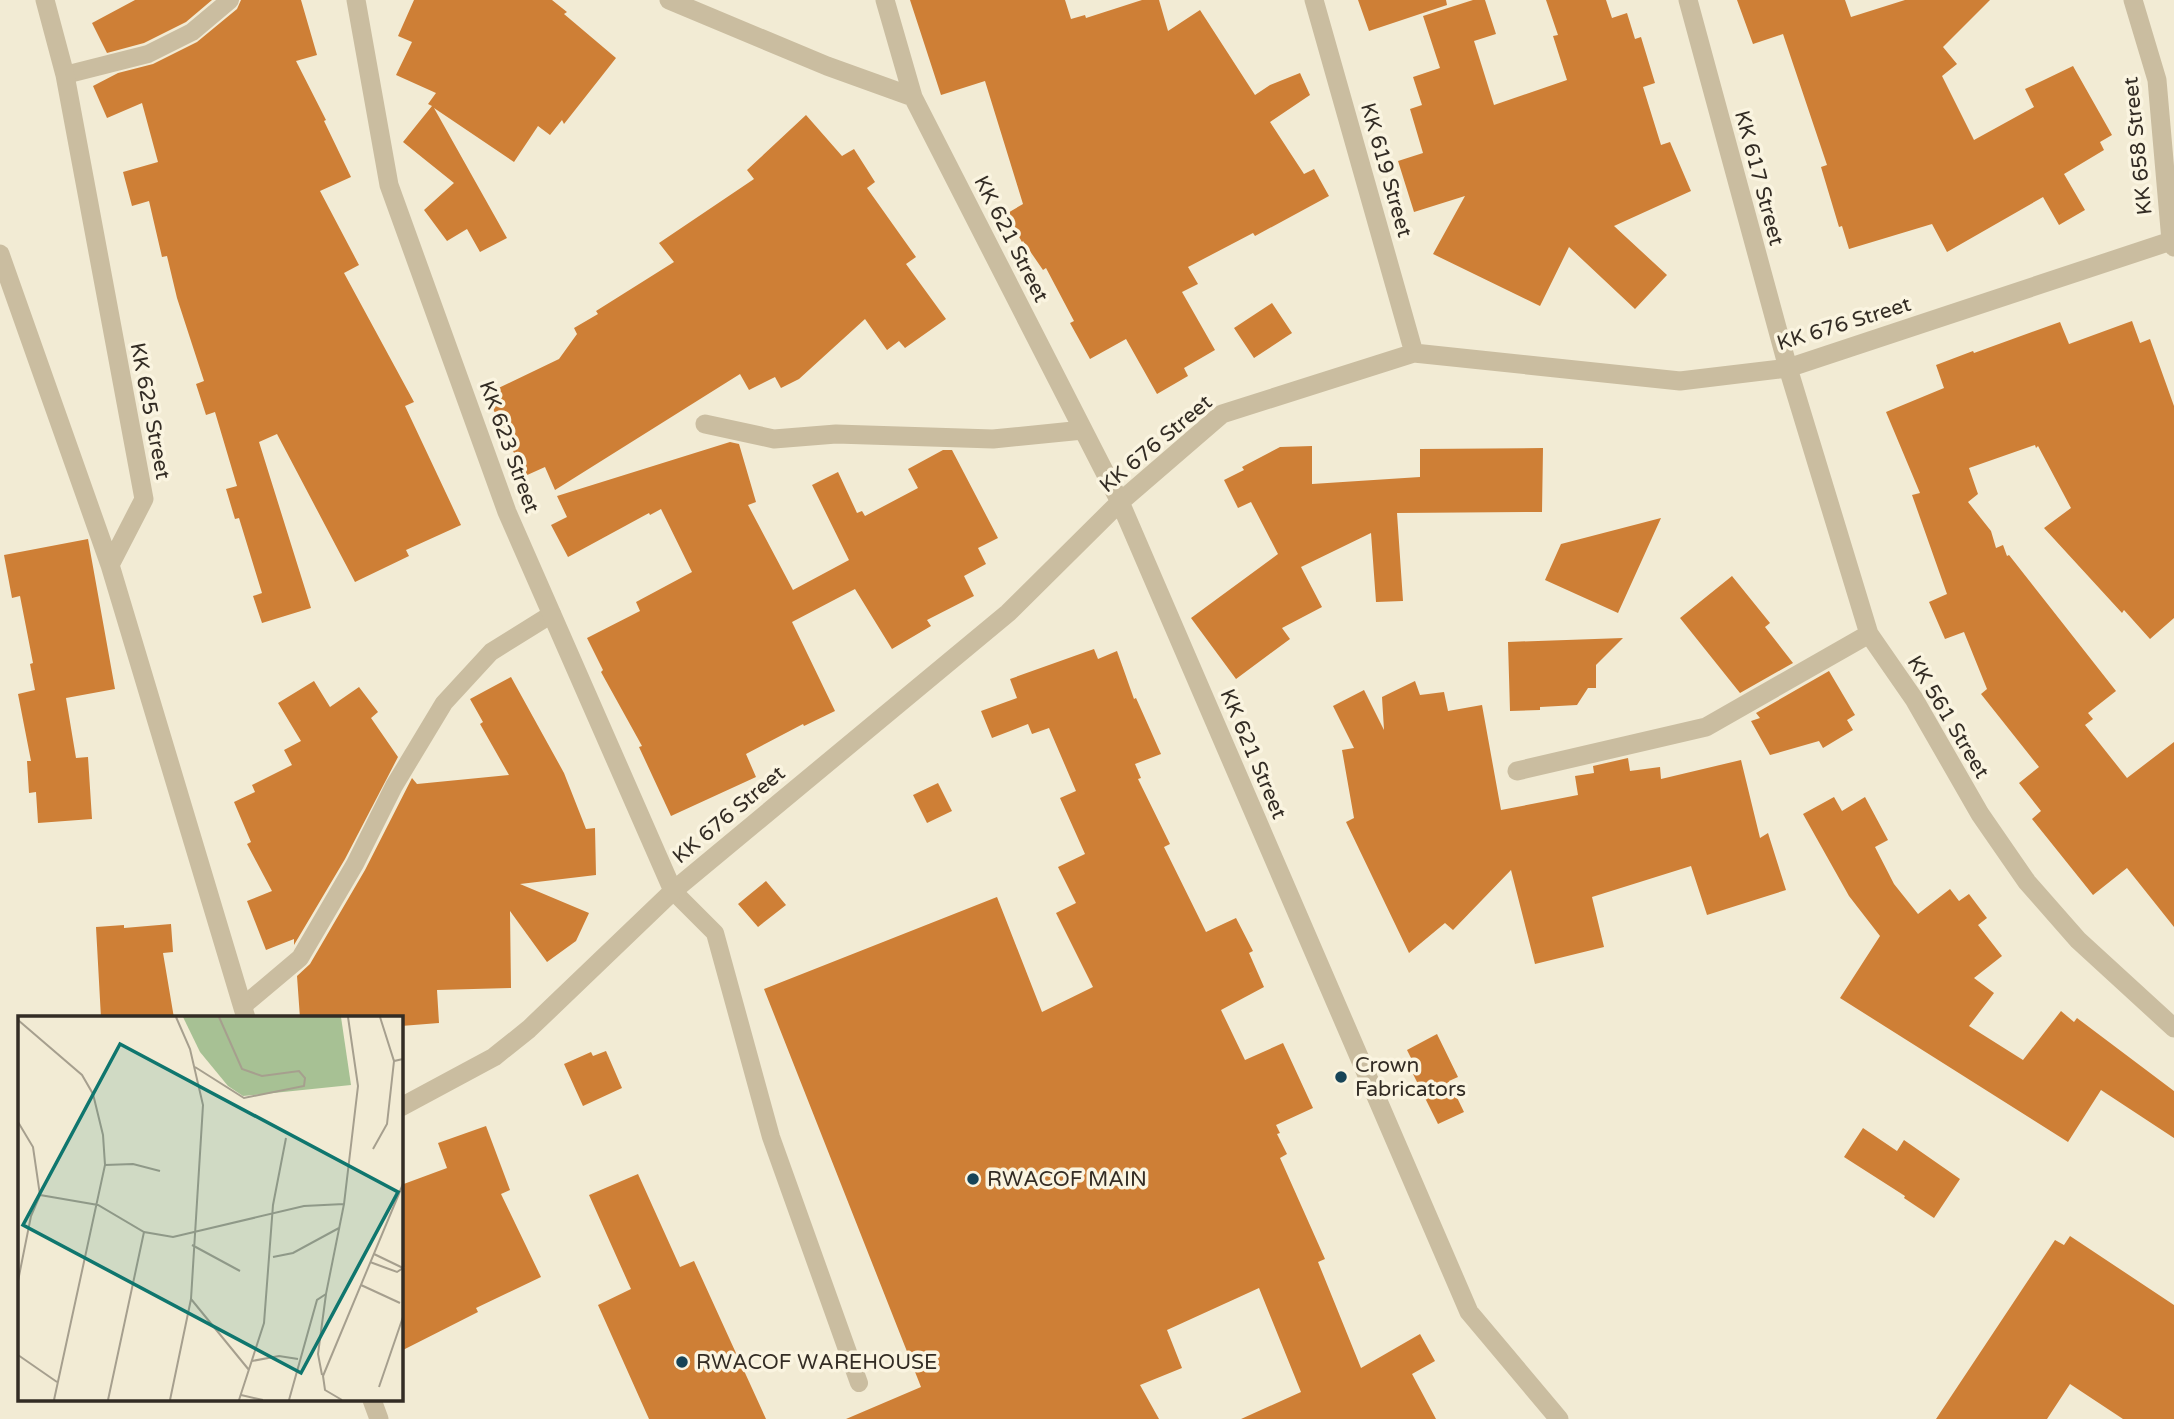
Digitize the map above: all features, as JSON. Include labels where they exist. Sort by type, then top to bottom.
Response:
[{"type":"street","name":"KK 625 Street","points":[[45,0],[65,75],[144,499],[110,565]]},
{"type":"street","name":"KK 623 Street","points":[[356,0],[389,184],[507,512],[673,891]]},
{"type":"street","points":[[669,0],[827,66],[913,97]]},
{"type":"street","name":"KK 621 Street","points":[[884,0],[913,97],[1120,502],[1469,1312],[1559,1419]]},
{"type":"street","name":"KK 619 Street","points":[[1314,0],[1414,353]]},
{"type":"street","name":"KK 617 Street","points":[[1688,0],[1788,368]]},
{"type":"street","name":"KK 658 Street","points":[[2133,0],[2157,80],[2172,244]]},
{"type":"street","name":"KK 676 Street","points":[[402,1106],[494,1056],[529,1029],[673,891],[1008,613],[1120,502],[1222,414],[1414,353],[1680,381],[1788,368],[2172,244]]},
{"type":"street","points":[[0,254],[110,565],[244,1012]]},
{"type":"street","name":"KK 561 Street","points":[[1788,368],[1869,634],[1914,699],[1980,814],[2027,882],[2078,940],[2174,1028]]},
{"type":"street","points":[[705,424],[774,439],[836,434],[993,439],[1083,429]]},
{"type":"street","points":[[1517,771],[1706,727],[1869,634]]},
{"type":"street","points":[[373,1402],[379,1419]]},
{"type":"lane","points":[[65,75],[148,54],[192,32],[230,0]]},
{"type":"lane","points":[[244,1012],[300,958],[355,864],[394,786],[444,703],[491,652],[552,614]]},
{"type":"lane","points":[[673,891],[715,933],[771,1137],[859,1383]]},
{"type":"building","points":[[135,0],[212,0],[186,22],[144,43],[107,53],[92,23]]},
{"type":"building","points":[[241,0],[301,0],[317,55],[296,61],[351,177],[320,191],[359,265],[344,273],[414,402],[405,406],[461,525],[406,550],[409,556],[355,582],[277,434],[259,442],[311,608],[262,623],[253,596],[262,593],[239,518],[235,519],[226,489],[237,486],[215,412],[206,415],[196,384],[204,381],[177,298],[167,256],[162,257],[149,201],[132,206],[123,172],[158,162],[142,103],[107,118],[93,86],[118,73],[153,64],[197,42],[237,9]]},
{"type":"building","points":[[414,0],[552,0],[567,12],[564,14],[616,58],[564,124],[562,120],[550,135],[538,126],[514,162],[434,108],[507,238],[480,252],[467,229],[447,241],[424,210],[454,183],[403,142],[432,106],[428,104],[436,93],[396,75],[412,42],[398,36]]},
{"type":"building","points":[[910,0],[1065,0],[1071,19],[1085,15],[1086,18],[1142,0],[1159,0],[1168,31],[1200,10],[1255,95],[1270,85],[1300,73],[1310,95],[1270,122],[1304,174],[1314,169],[1329,196],[1255,236],[1253,233],[1188,267],[1198,284],[1182,292],[1215,350],[1184,368],[1188,376],[1157,394],[1126,339],[1090,359],[1070,323],[1074,321],[1046,268],[1043,270],[1022,242],[1006,214],[1023,204],[985,81],[941,95]]},
{"type":"building","points":[[1358,0],[1446,0],[1447,5],[1369,31]]},
{"type":"building","points":[[1473,0],[1485,0],[1496,34],[1474,41],[1494,105],[1567,80],[1553,36],[1558,35],[1546,0],[1606,0],[1612,18],[1627,13],[1635,39],[1641,37],[1655,83],[1643,87],[1661,145],[1670,142],[1691,191],[1614,226],[1667,275],[1635,309],[1569,247],[1540,306],[1433,254],[1465,196],[1414,212],[1398,161],[1423,153],[1410,109],[1422,105],[1413,77],[1440,68],[1423,16]]},
{"type":"building","points":[[1737,0],[1845,0],[1851,17],[1905,0],[1990,0],[1943,47],[1957,64],[1942,76],[1974,140],[2034,107],[2025,89],[2073,66],[2112,135],[2100,142],[2104,150],[2064,174],[2085,210],[2059,225],[2043,197],[1947,252],[1932,224],[1849,249],[1842,226],[1839,227],[1821,167],[1827,165],[1783,34],[1753,44]]},
{"type":"building","points":[[806,115],[842,156],[854,149],[875,182],[867,188],[916,257],[906,264],[946,319],[905,348],[899,341],[887,350],[865,319],[799,379],[781,388],[775,377],[749,390],[740,374],[555,490],[545,467],[525,476],[486,394],[559,359],[577,334],[574,328],[674,262],[659,243],[754,179],[747,170]]},
{"type":"building","points":[[1272,303],[1292,333],[1254,358],[1234,328]]},
{"type":"building","points":[[2132,321],[2140,343],[2150,339],[2174,406],[2174,618],[2150,639],[2124,610],[2122,613],[2044,528],[2071,508],[2038,446],[1969,468],[1978,494],[1968,502],[1991,531],[1996,548],[2003,545],[2007,556],[2009,555],[2116,691],[2088,713],[2093,719],[2085,725],[2127,778],[2174,742],[2174,927],[2127,868],[2093,895],[2032,819],[2041,811],[2019,783],[2039,767],[1981,694],[1987,689],[1964,632],[1945,639],[1929,602],[1947,594],[1912,495],[1920,493],[1886,412],[1944,388],[1936,365],[1973,351],[1974,353],[2060,322],[2069,344]]},
{"type":"building","points":[[730,442],[739,444],[756,502],[748,505],[793,590],[849,560],[812,485],[838,472],[857,513],[862,511],[865,516],[918,488],[908,469],[943,450],[952,450],[998,538],[978,548],[986,564],[964,576],[974,596],[927,620],[931,626],[892,649],[855,589],[792,622],[835,711],[804,726],[803,724],[746,754],[756,777],[671,816],[639,747],[642,746],[601,672],[603,670],[587,638],[640,611],[636,602],[692,572],[661,509],[568,557],[551,525],[567,517],[557,496]]},
{"type":"building","points":[[1312,446],[1312,484],[1420,477],[1420,449],[1543,448],[1542,512],[1397,513],[1403,601],[1376,602],[1371,533],[1301,567],[1322,607],[1282,628],[1290,639],[1236,679],[1191,618],[1278,554],[1251,502],[1238,508],[1224,480],[1280,447]]},
{"type":"building","points":[[1661,518],[1618,613],[1545,580],[1561,544]]},
{"type":"building","points":[[88,539],[115,689],[66,698],[76,758],[88,757],[92,819],[38,823],[36,792],[29,793],[27,761],[31,761],[18,694],[35,690],[30,664],[33,663],[20,596],[12,598],[4,555]]},
{"type":"building","points":[[1732,576],[1770,623],[1765,627],[1793,663],[1740,693],[1680,618]]},
{"type":"building","points":[[1623,638],[1596,665],[1596,688],[1588,688],[1577,705],[1510,711],[1508,642]]},
{"type":"building","points":[[1094,649],[1098,659],[1117,651],[1134,699],[1136,698],[1161,754],[1135,764],[1141,778],[1138,779],[1170,844],[1164,847],[1206,932],[1236,918],[1253,951],[1249,953],[1264,987],[1221,1010],[1245,1060],[1283,1043],[1313,1108],[1276,1125],[1280,1133],[1277,1134],[1287,1154],[1280,1158],[1325,1259],[1318,1262],[1361,1368],[1420,1334],[1435,1361],[1412,1374],[1436,1419],[1241,1419],[1301,1392],[1259,1288],[1167,1330],[1182,1368],[1140,1385],[1159,1419],[846,1419],[921,1387],[764,989],[997,897],[1042,1012],[1093,987],[1056,913],[1076,903],[1058,867],[1085,854],[1060,798],[1076,791],[1049,728],[1032,734],[1028,724],[992,738],[981,711],[1017,698],[1010,679]]},
{"type":"building","points":[[1829,671],[1855,715],[1847,720],[1853,730],[1823,748],[1819,741],[1770,755],[1751,721],[1760,718],[1756,713]]},
{"type":"building","points":[[511,677],[564,773],[586,829],[595,828],[596,875],[520,884],[589,913],[576,941],[547,962],[510,911],[511,988],[437,990],[439,1023],[402,1026],[402,1016],[300,1016],[297,976],[310,964],[365,870],[412,778],[417,784],[509,775],[480,724],[483,722],[470,699]]},
{"type":"building","points":[[314,681],[330,707],[359,687],[378,712],[371,718],[398,757],[345,859],[294,945],[294,939],[266,950],[247,901],[272,891],[247,844],[251,842],[234,802],[255,792],[252,785],[292,765],[284,750],[301,741],[278,703]]},
{"type":"building","points":[[1415,681],[1420,695],[1444,692],[1448,711],[1482,705],[1501,810],[1578,795],[1575,776],[1594,773],[1593,766],[1628,758],[1630,771],[1660,767],[1661,779],[1741,760],[1760,838],[1768,833],[1786,890],[1707,915],[1691,866],[1592,897],[1604,947],[1535,964],[1511,870],[1453,930],[1445,923],[1409,953],[1346,822],[1354,818],[1342,750],[1354,748],[1333,706],[1364,690],[1384,730],[1382,697]]},
{"type":"building","points":[[938,783],[952,811],[927,823],[913,795]]},
{"type":"building","points":[[1834,797],[1842,811],[1865,797],[1888,840],[1875,847],[1894,884],[1918,914],[1950,889],[1959,901],[1969,894],[1987,918],[1978,925],[2002,956],[1974,978],[1994,993],[1969,1026],[2023,1060],[2061,1011],[2074,1022],[2077,1018],[2174,1091],[2174,1138],[2101,1090],[2068,1142],[1840,998],[1880,936],[1849,896],[1803,814]]},
{"type":"building","points":[[766,881],[786,905],[758,927],[738,904]]},
{"type":"building","points":[[171,924],[173,952],[163,953],[174,1016],[101,1016],[96,927],[124,925],[124,928]]},
{"type":"building","points":[[1437,1034],[1458,1077],[1449,1081],[1464,1112],[1438,1124],[1410,1068],[1415,1066],[1407,1050]]},
{"type":"building","points":[[606,1051],[622,1088],[583,1106],[564,1064],[591,1052],[593,1056]]},
{"type":"building","points":[[486,1126],[510,1190],[501,1194],[541,1277],[476,1308],[478,1312],[402,1350],[402,1185],[447,1168],[438,1143]]},
{"type":"building","points":[[1863,1128],[1897,1151],[1904,1140],[1960,1179],[1934,1218],[1844,1157]]},
{"type":"building","name":"RWACOF WAREHOUSE","points":[[638,1174],[680,1267],[694,1261],[766,1419],[649,1419],[598,1305],[631,1289],[589,1195]]},
{"type":"building","points":[[2070,1236],[2174,1305],[2174,1419],[2123,1419],[2070,1384],[2047,1419],[1936,1419],[2055,1240],[2064,1245]]},
{"type":"place","name":"Crown Fabricators","points":[[1341,1077]]},
{"type":"place","name":"RWACOF MAIN","points":[[973,1179]]},
{"type":"place","name":"RWACOF WAREHOUSE","points":[[682,1362]]}]
